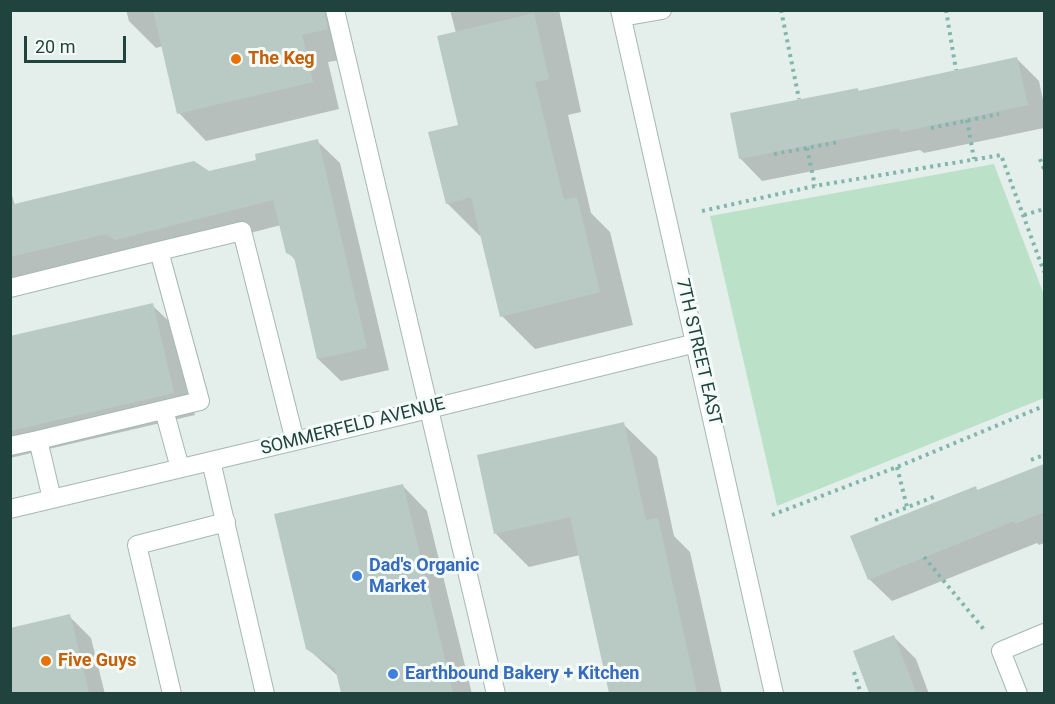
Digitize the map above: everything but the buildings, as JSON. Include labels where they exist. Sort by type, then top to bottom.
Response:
[{"type":"street","points":[[335,10],[496,693]]},
{"type":"street","points":[[621,14],[662,10]]},
{"type":"street","name":"7TH STREET EAST","points":[[621,14],[774,693]]},
{"type":"street","points":[[10,288],[242,231],[294,441]]},
{"type":"street","points":[[10,446],[200,402],[159,251]]},
{"type":"street","name":"SOMMERFELD AVENUE","points":[[10,509],[696,343]]},
{"type":"street","points":[[164,410],[180,468]]},
{"type":"street","points":[[38,440],[52,499]]},
{"type":"street","points":[[211,461],[265,693]]},
{"type":"street","points":[[172,693],[137,544],[225,522]]},
{"type":"street","points":[[1018,693],[1001,651],[1044,633]]},
{"type":"path","points":[[782,10],[798,99]]},
{"type":"path","points":[[946,10],[956,70]]},
{"type":"path","points":[[931,128],[999,114]]},
{"type":"path","points":[[967,120],[974,159]]},
{"type":"path","points":[[774,154],[839,142]]},
{"type":"path","points":[[807,148],[815,186]]},
{"type":"path","points":[[702,211],[815,186],[1001,154],[1044,272]]},
{"type":"path","points":[[1040,159],[1044,169]]},
{"type":"path","points":[[1024,215],[1044,209]]},
{"type":"path","points":[[772,514],[897,467],[1044,406]]},
{"type":"path","points":[[1031,460],[1044,455]]},
{"type":"path","points":[[897,467],[907,507]]},
{"type":"path","points":[[875,520],[936,496]]},
{"type":"path","points":[[924,557],[1001,651]]},
{"type":"path","points":[[854,672],[861,693]]},
{"type":"green space","points":[[994,164],[1044,295],[1044,398],[777,506],[710,216]]},
{"type":"place","name":"The Keg","points":[[236,59]]},
{"type":"place","name":"Dad's Organic Market","points":[[357,576]]},
{"type":"place","name":"Five Guys","points":[[46,661]]},
{"type":"place","name":"Earthbound Bakery + Kitchen","points":[[393,674]]}]
